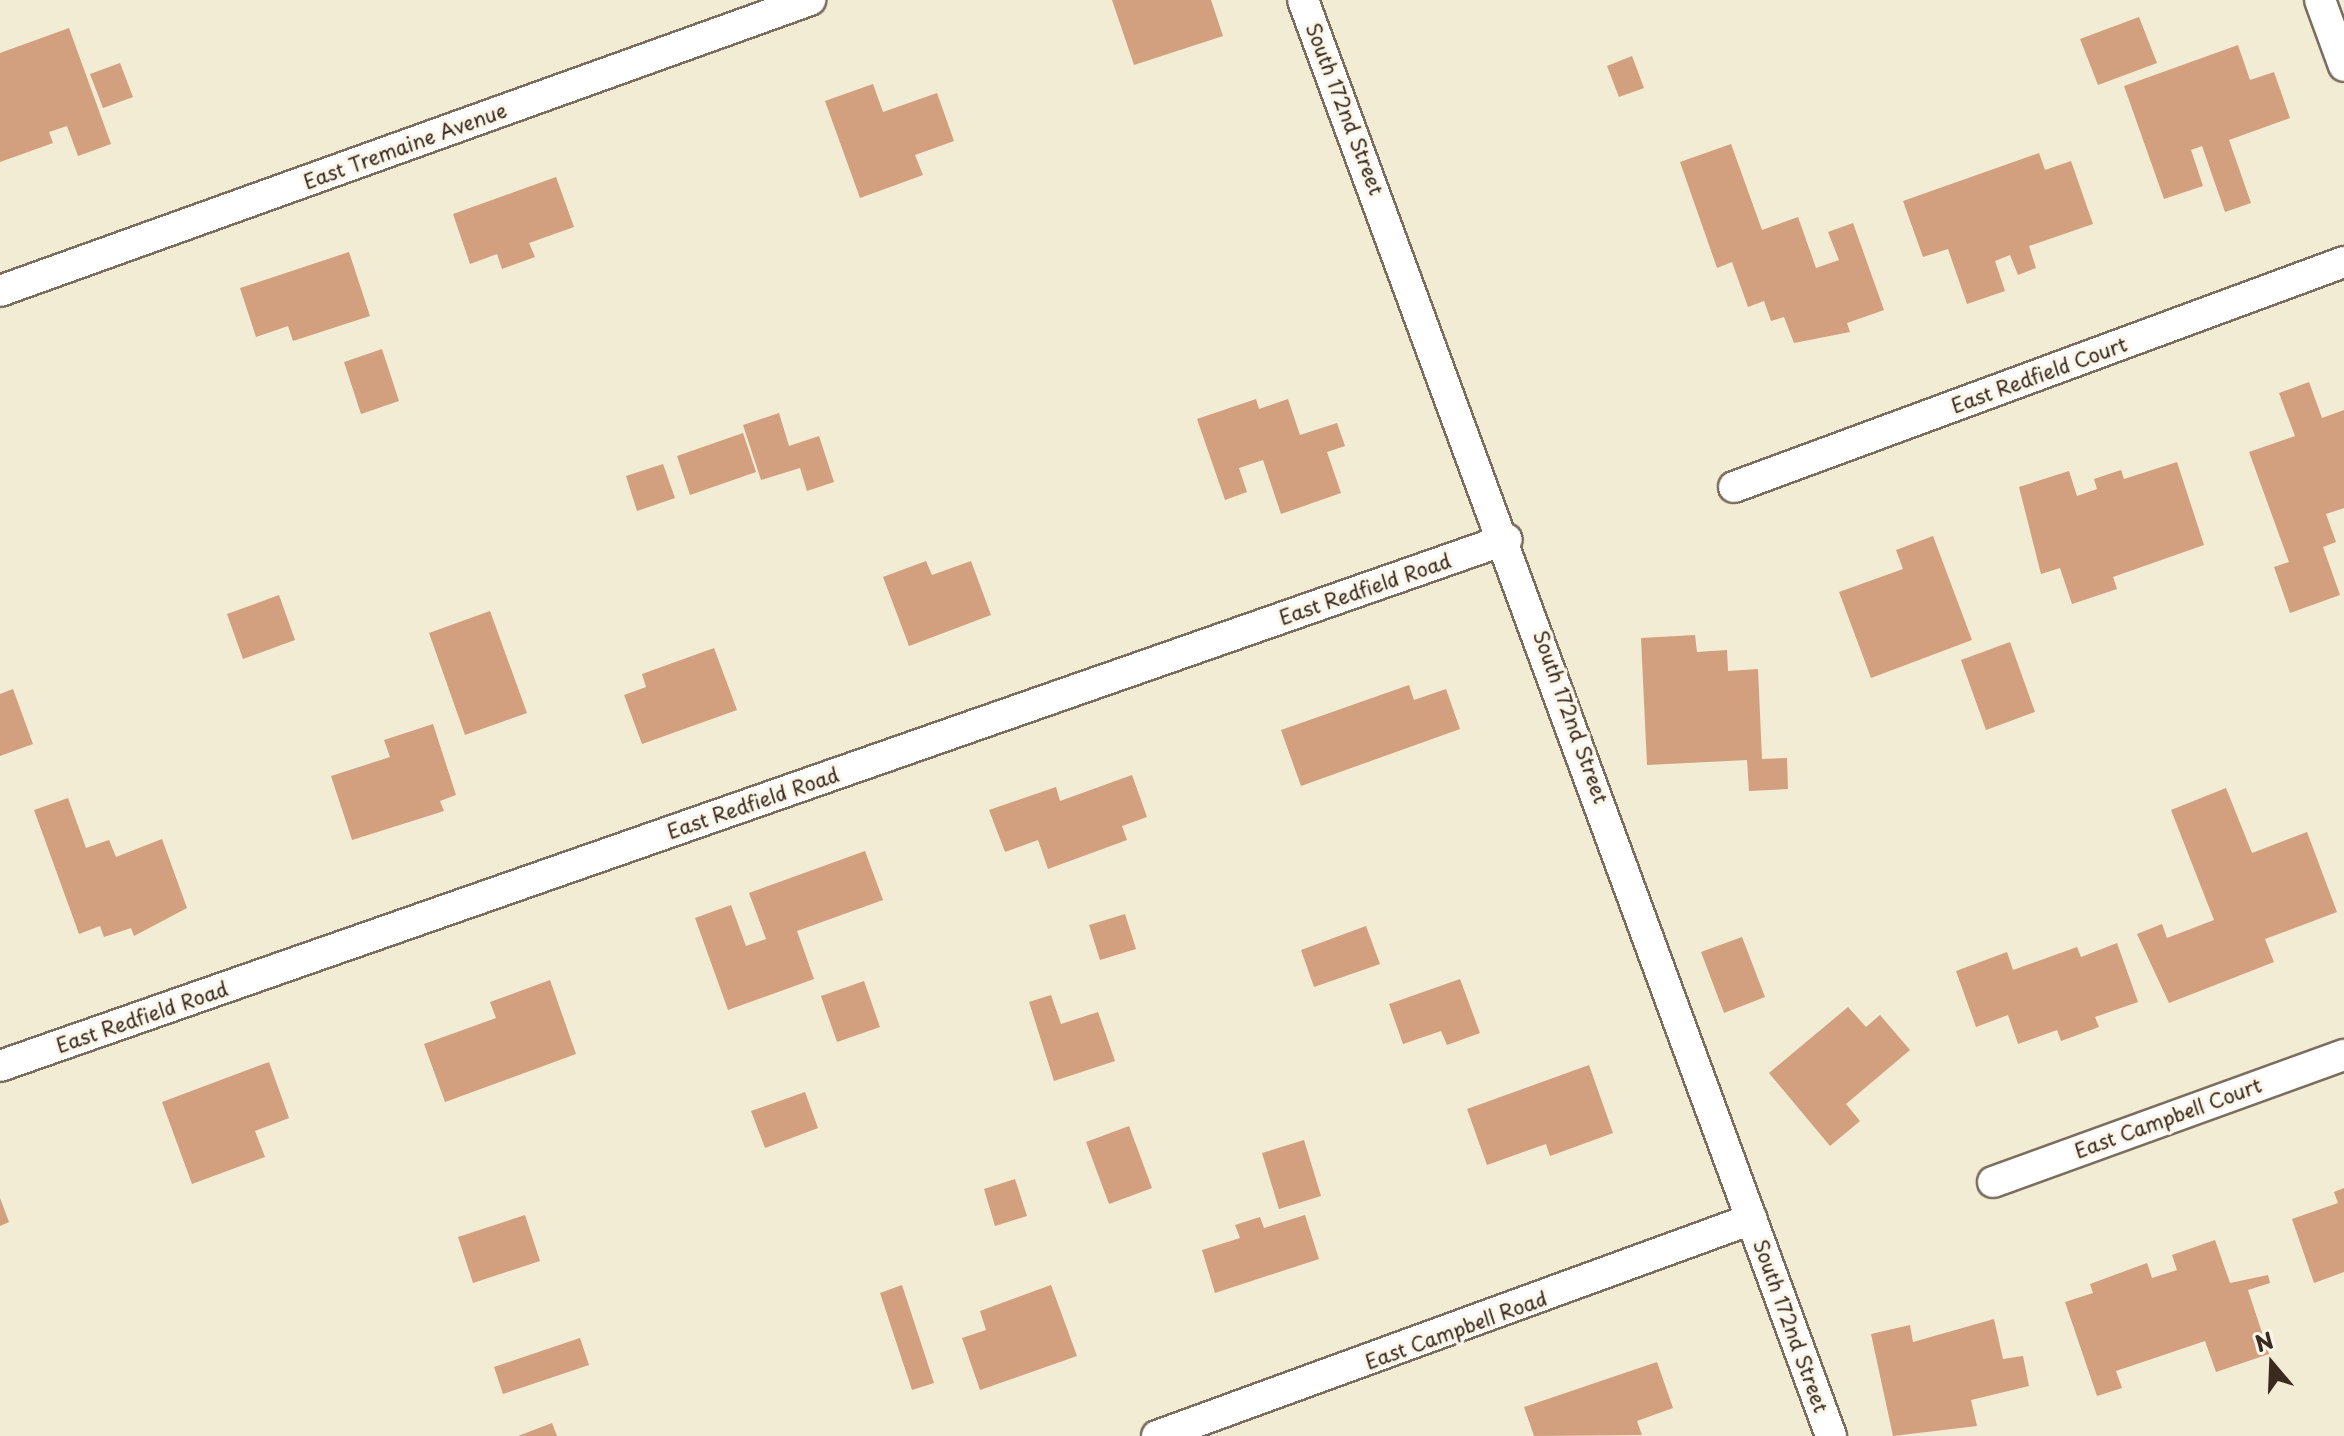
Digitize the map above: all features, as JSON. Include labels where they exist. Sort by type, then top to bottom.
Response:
[{"type":"street","name":"East Tremaine Avenue","points":[[0,291],[810,0]]},
{"type":"street","name":"South 172nd Street","points":[[1303,0],[1507,539],[1831,1436]]},
{"type":"street","points":[[2320,0],[2344,66]]},
{"type":"street","name":"East Redfield Court","points":[[1734,487],[2344,262]]},
{"type":"street","name":"East Redfield Road","points":[[0,1066],[1507,539]]},
{"type":"street","name":"East Campbell Court","points":[[1993,1182],[2344,1055]]},
{"type":"street","name":"East Campbell Road","points":[[1157,1436],[1752,1219]]},
{"type":"building","points":[[1112,0],[1211,0],[1223,36],[1134,65]]},
{"type":"building","points":[[2139,17],[2157,63],[2098,85],[2080,39]]},
{"type":"building","points":[[69,28],[111,144],[78,156],[67,126],[49,132],[53,143],[0,162],[0,53]]},
{"type":"building","points":[[2238,45],[2250,80],[2274,72],[2290,118],[2229,140],[2251,203],[2225,212],[2202,146],[2191,150],[2203,186],[2164,199],[2124,86]]},
{"type":"building","points":[[1632,56],[1644,88],[1619,97],[1607,66]]},
{"type":"building","points":[[120,63],[133,97],[103,108],[90,74]]},
{"type":"building","points":[[873,84],[883,112],[937,93],[954,141],[915,155],[923,175],[860,198],[825,101]]},
{"type":"building","points":[[1731,144],[1762,230],[1798,217],[1816,268],[1839,260],[1828,232],[1853,223],[1884,310],[1847,323],[1850,332],[1794,343],[1784,317],[1771,321],[1764,301],[1748,307],[1732,262],[1717,268],[1680,162]]},
{"type":"building","points":[[2039,153],[2045,170],[2071,161],[2093,224],[2029,246],[2036,268],[2018,275],[2010,255],[1995,261],[2005,291],[1967,304],[1948,249],[1923,257],[1903,201]]},
{"type":"building","points":[[556,177],[574,227],[529,243],[535,257],[502,269],[497,254],[470,264],[453,214]]},
{"type":"building","points":[[349,252],[370,316],[293,341],[288,326],[256,337],[240,288]]},
{"type":"building","points":[[382,349],[399,401],[361,414],[344,362]]},
{"type":"building","points":[[2309,382],[2322,418],[2344,410],[2344,508],[2326,514],[2336,542],[2323,547],[2340,595],[2290,613],[2274,567],[2289,562],[2249,452],[2295,436],[2279,393]]},
{"type":"building","points":[[1256,399],[1259,409],[1288,399],[1300,435],[1337,423],[1345,446],[1327,452],[1341,493],[1281,514],[1263,460],[1239,468],[1247,492],[1225,500],[1197,419]]},
{"type":"building","points":[[779,413],[789,446],[819,436],[834,482],[807,491],[800,468],[761,480],[743,425]]},
{"type":"building","points":[[743,433],[756,472],[690,495],[677,456]]},
{"type":"building","points":[[2177,462],[2204,545],[2113,577],[2117,589],[2072,604],[2060,568],[2041,574],[2019,487],[2069,471],[2077,496],[2097,489],[2094,479],[2121,470],[2124,479]]},
{"type":"building","points":[[663,464],[675,498],[637,511],[626,476]]},
{"type":"building","points":[[1933,536],[1972,640],[1871,678],[1839,592],[1903,569],[1896,550]]},
{"type":"building","points":[[926,561],[932,575],[971,561],[991,615],[909,646],[883,577]]},
{"type":"building","points":[[279,595],[295,640],[243,659],[227,614]]},
{"type":"building","points":[[490,611],[527,713],[465,735],[429,633]]},
{"type":"building","points":[[1695,635],[1697,652],[1727,650],[1728,671],[1758,669],[1762,759],[1787,758],[1788,789],[1749,791],[1747,760],[1647,765],[1641,638]]},
{"type":"building","points":[[2010,642],[2035,712],[1986,730],[1961,660]]},
{"type":"building","points":[[714,648],[737,710],[642,744],[624,695],[646,687],[642,674]]},
{"type":"building","points":[[1409,685],[1414,700],[1446,689],[1460,729],[1301,786],[1281,730]]},
{"type":"building","points":[[13,689],[33,744],[0,756],[0,694]]},
{"type":"building","points":[[433,724],[456,795],[440,801],[444,811],[352,840],[331,776],[390,757],[384,740]]},
{"type":"building","points":[[1132,775],[1147,817],[1122,826],[1127,840],[1048,869],[1038,840],[1005,852],[989,810],[1056,787],[1060,801]]},
{"type":"building","points":[[2226,788],[2252,853],[2307,832],[2337,912],[2265,939],[2274,962],[2169,1003],[2137,934],[2162,924],[2167,938],[2214,920],[2171,810]]},
{"type":"building","points":[[68,798],[86,848],[109,840],[116,857],[162,839],[187,908],[134,936],[131,928],[104,937],[100,926],[79,934],[34,810]]},
{"type":"building","points":[[865,851],[883,900],[797,931],[814,979],[728,1010],[695,918],[731,905],[746,946],[766,939],[749,893]]},
{"type":"building","points":[[1125,914],[1136,949],[1100,960],[1089,925]]},
{"type":"building","points":[[1366,926],[1380,964],[1314,987],[1301,950]]},
{"type":"building","points":[[1742,937],[1765,997],[1724,1013],[1701,952]]},
{"type":"building","points":[[2117,943],[2138,1002],[2095,1017],[2099,1027],[2061,1041],[2057,1030],[2018,1044],[2008,1015],[1976,1027],[1956,971],[2007,952],[2013,970],[2077,947],[2081,957]]},
{"type":"building","points":[[1460,979],[1480,1033],[1447,1045],[1441,1031],[1403,1044],[1389,1004]]},
{"type":"building","points":[[550,980],[576,1054],[445,1102],[424,1044],[496,1018],[490,1002]]},
{"type":"building","points":[[864,981],[880,1027],[837,1042],[821,996]]},
{"type":"building","points":[[1051,995],[1061,1024],[1098,1012],[1115,1061],[1054,1081],[1029,1002]]},
{"type":"building","points":[[1848,1007],[1866,1027],[1880,1015],[1910,1050],[1846,1104],[1860,1121],[1830,1146],[1769,1073]]},
{"type":"building","points":[[269,1062],[289,1118],[255,1131],[265,1157],[192,1184],[162,1102]]},
{"type":"building","points":[[1589,1065],[1613,1133],[1550,1156],[1546,1144],[1487,1165],[1467,1109]]},
{"type":"building","points":[[805,1092],[818,1128],[765,1148],[751,1111]]},
{"type":"building","points":[[1129,1126],[1152,1188],[1109,1204],[1086,1142]]},
{"type":"building","points":[[1304,1140],[1321,1196],[1279,1209],[1262,1153]]},
{"type":"building","points":[[1015,1179],[1027,1216],[995,1226],[984,1189]]},
{"type":"building","points":[[2344,1188],[2344,1272],[2314,1283],[2292,1219],[2338,1203],[2334,1192]]},
{"type":"building","points":[[0,1198],[9,1222],[0,1226]]},
{"type":"building","points":[[525,1215],[540,1261],[473,1283],[458,1237]]},
{"type":"building","points":[[1305,1215],[1319,1259],[1215,1293],[1202,1250],[1240,1238],[1235,1225],[1260,1217],[1264,1228]]},
{"type":"building","points":[[2215,1240],[2230,1283],[2268,1275],[2270,1283],[2248,1290],[2269,1354],[2216,1372],[2205,1341],[2116,1371],[2122,1388],[2097,1396],[2065,1302],[2093,1293],[2090,1284],[2147,1263],[2152,1278],[2177,1270],[2172,1255]]},
{"type":"building","points":[[902,1285],[934,1383],[912,1390],[880,1293]]},
{"type":"building","points":[[1051,1285],[1077,1356],[980,1390],[962,1338],[986,1330],[980,1311]]},
{"type":"building","points":[[1994,1319],[2003,1359],[2023,1356],[2029,1386],[1971,1400],[1977,1426],[1893,1436],[1871,1334],[1910,1325],[1913,1342]]},
{"type":"building","points":[[580,1338],[589,1365],[503,1394],[494,1367]]},
{"type":"building","points":[[1657,1362],[1673,1408],[1637,1421],[1642,1435],[1534,1436],[1524,1407]]},
{"type":"building","points":[[552,1423],[557,1436],[518,1436]]}]
